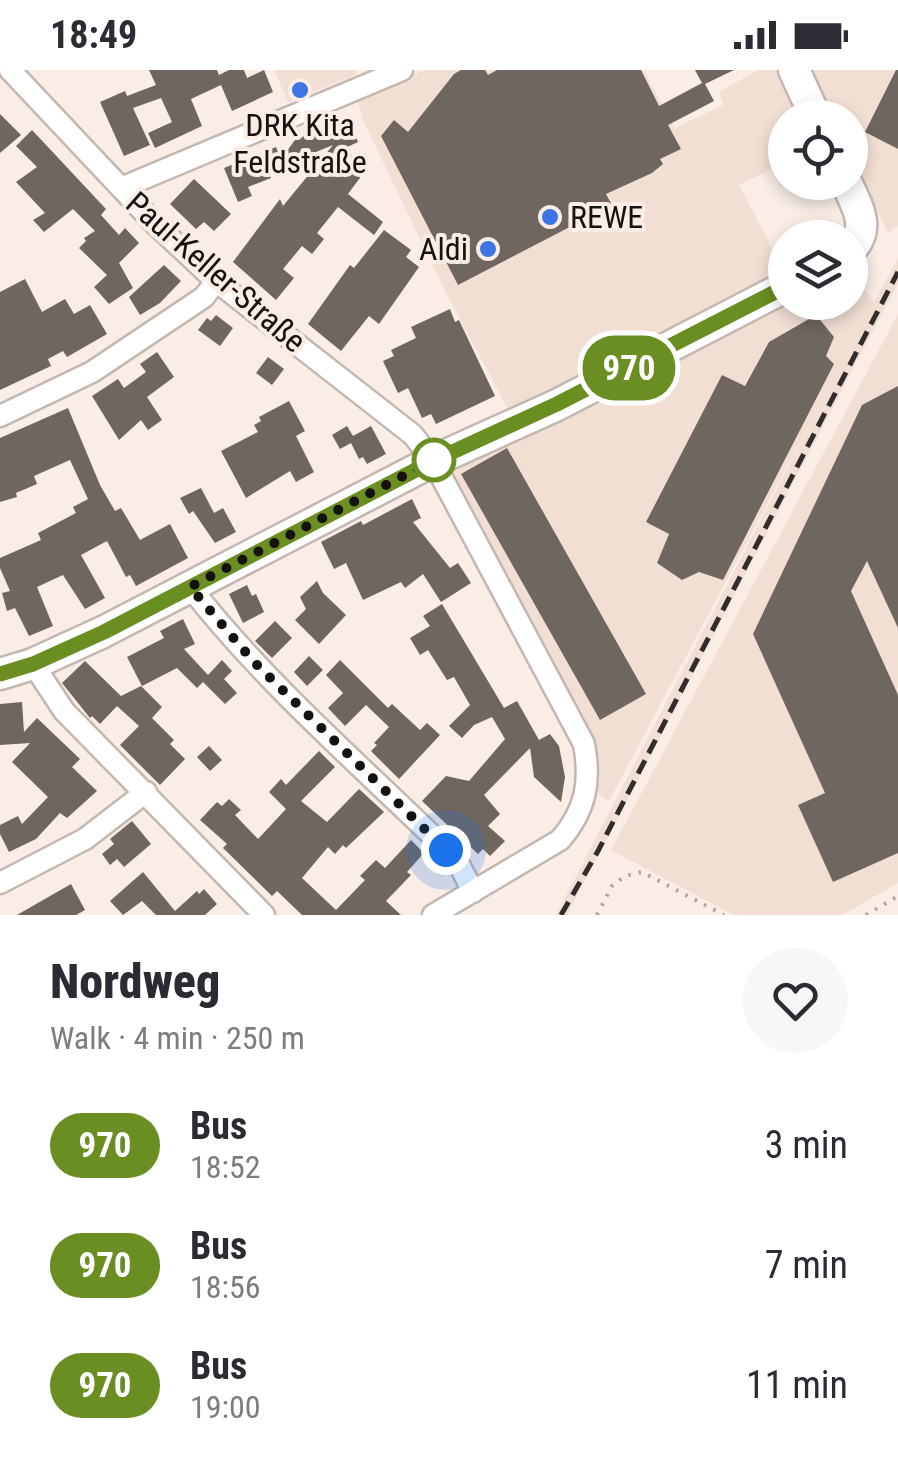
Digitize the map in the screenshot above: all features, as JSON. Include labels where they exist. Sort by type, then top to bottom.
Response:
[{"type":"main road","points":[[794,70],[808,100]]},
{"type":"main road","points":[[0,674],[33,664],[190,587],[433,461],[548,409],[768,296]]},
{"type":"street","name":"Paul-Keller-Straße","points":[[10,70],[120,188],[216,282],[413,435],[433,461],[584,744],[590,772],[584,804],[560,840],[473,892]]},
{"type":"street","points":[[120,188],[402,70]]},
{"type":"street","points":[[0,416],[92,372],[204,297],[216,282]]},
{"type":"street","points":[[190,587],[254,662],[460,866],[473,892],[433,915]]},
{"type":"street","points":[[33,664],[64,712],[264,915]]},
{"type":"street","points":[[0,883],[85,839],[146,792]]},
{"type":"path","points":[[597,915],[612,886],[625,876],[642,872],[724,915]]},
{"type":"path","points":[[866,915],[898,896]]},
{"type":"shaded area","name":"DRK Kita Feldstraße","points":[[274,70],[355,70],[357,74],[288,102]]},
{"type":"shaded area","points":[[425,70],[643,70],[675,128],[723,105],[719,92],[758,70],[898,70],[898,226],[888,233],[868,190],[868,100],[768,100],[768,171],[739,185],[768,241],[768,320],[868,320],[868,294],[874,302],[898,258],[898,283],[567,915],[556,915],[830,386],[609,801],[596,793],[592,743],[448,469],[508,439],[507,407],[446,293],[363,120],[357,99]]},
{"type":"shaded area","points":[[898,314],[898,883],[842,915],[733,915],[611,850]]},
{"type":"building","points":[[149,70],[217,70],[219,75],[244,70],[247,78],[264,70],[273,92],[232,111],[221,85],[191,99],[202,126],[155,148],[148,133],[172,122],[161,98],[133,108],[150,145],[124,156],[100,102],[125,91],[127,96],[156,85]]},
{"type":"building","points":[[461,70],[485,70],[488,75],[497,70],[641,70],[659,106],[702,83],[695,70],[734,70],[705,84],[714,101],[668,125],[681,149],[660,159],[663,164],[652,173],[606,194],[612,205],[458,285],[381,136],[394,120],[408,132]]},
{"type":"building","points":[[898,70],[898,149],[868,134],[868,126]]},
{"type":"building","points":[[0,114],[21,135],[0,153]]},
{"type":"building","points":[[348,118],[358,142],[343,149],[368,167],[348,194],[383,222],[374,235],[338,207],[317,233],[324,239],[312,254],[302,246],[283,269],[294,278],[276,300],[233,262],[280,199],[283,206],[333,145],[269,171],[271,178],[248,187],[252,196],[238,202],[224,168],[276,147],[281,159],[295,140]]},
{"type":"building","points":[[32,130],[106,209],[101,215],[119,235],[125,228],[139,243],[119,263],[133,288],[109,304],[94,287],[107,275],[79,248],[86,241],[84,238],[95,231],[73,209],[44,232],[33,220],[45,213],[16,182],[37,167],[16,146]]},
{"type":"building","points":[[194,179],[231,214],[214,231],[204,222],[196,229],[170,204]]},
{"type":"building","points":[[384,230],[411,250],[406,257],[419,267],[379,324],[369,316],[341,351],[308,324],[350,265],[354,268]]},
{"type":"building","points":[[164,265],[181,281],[160,303],[140,315],[129,297]]},
{"type":"building","points":[[25,279],[42,312],[65,299],[74,314],[90,305],[107,334],[67,357],[63,351],[48,359],[51,366],[0,390],[0,292]]},
{"type":"building","points":[[450,309],[495,396],[436,424],[431,414],[422,418],[408,388],[398,393],[383,361],[394,356],[391,350],[416,338],[411,327]]},
{"type":"building","points":[[216,315],[233,328],[220,346],[198,330],[207,318],[211,321]]},
{"type":"building","points":[[807,320],[820,320],[834,337],[826,356],[834,364],[723,580],[699,572],[682,580],[657,563],[669,534],[646,522],[722,375],[745,386],[769,342]]},
{"type":"building","points":[[157,352],[174,377],[147,397],[162,420],[148,430],[141,420],[119,440],[92,396],[118,379],[124,388],[146,372],[140,364]]},
{"type":"building","points":[[268,357],[284,369],[272,385],[256,373]]},
{"type":"building","points":[[898,386],[898,628],[867,561],[851,591],[898,695],[898,853],[833,882],[798,805],[825,793],[753,634],[862,405]]},
{"type":"building","points":[[289,401],[305,431],[296,436],[314,472],[296,482],[290,471],[246,498],[221,451],[258,432],[254,425],[261,421],[259,417]]},
{"type":"building","points":[[68,408],[115,511],[121,508],[140,540],[170,524],[188,558],[136,586],[130,575],[126,577],[107,541],[81,555],[105,598],[85,609],[63,575],[37,587],[53,626],[29,636],[15,608],[7,611],[2,593],[10,591],[0,558],[41,540],[38,533],[76,513],[73,507],[88,499],[70,460],[34,476],[37,484],[0,502],[0,438]]},
{"type":"building","points":[[347,426],[353,436],[371,426],[386,454],[367,464],[363,457],[359,459],[351,443],[340,449],[332,435]]},
{"type":"building","points":[[507,448],[646,694],[600,720],[461,474]]},
{"type":"building","points":[[201,488],[214,513],[223,508],[236,532],[215,543],[180,498]]},
{"type":"building","points":[[412,499],[421,518],[413,522],[450,568],[458,563],[471,583],[441,602],[423,574],[405,588],[401,582],[363,600],[346,563],[334,569],[321,542]]},
{"type":"building","points":[[317,581],[323,593],[346,615],[319,644],[295,620],[306,609],[300,597]]},
{"type":"building","points":[[247,585],[264,612],[243,623],[229,594]]},
{"type":"building","points":[[442,604],[504,708],[517,701],[539,740],[550,734],[559,746],[565,777],[561,802],[534,777],[530,748],[484,795],[500,814],[488,826],[505,841],[490,856],[483,849],[478,854],[422,801],[446,776],[469,781],[505,739],[492,717],[474,725],[462,738],[449,726],[470,705],[454,677],[447,680],[428,650],[420,655],[410,638],[430,626],[423,616]]},
{"type":"building","points":[[183,619],[195,644],[184,649],[208,675],[222,660],[232,671],[224,679],[237,693],[225,704],[203,682],[197,688],[177,668],[142,686],[127,657],[164,638],[160,631]]},
{"type":"building","points":[[275,621],[292,638],[272,658],[255,641]]},
{"type":"building","points":[[309,656],[323,670],[307,686],[294,672]]},
{"type":"building","points":[[340,660],[388,708],[392,704],[420,730],[427,723],[440,735],[399,779],[371,751],[389,727],[366,705],[345,726],[328,708],[343,693],[326,675]]},
{"type":"building","points":[[85,661],[121,696],[141,686],[162,707],[152,718],[174,740],[170,744],[185,759],[160,785],[120,745],[139,726],[117,706],[100,724],[90,718],[62,683]]},
{"type":"building","points":[[22,702],[24,732],[37,718],[80,759],[72,767],[97,791],[67,818],[60,813],[36,839],[9,852],[0,825],[18,816],[22,824],[48,797],[12,762],[30,743],[0,745],[0,704]]},
{"type":"building","points":[[209,746],[222,760],[210,771],[197,757]]},
{"type":"building","points":[[319,751],[335,767],[301,801],[327,822],[359,789],[384,812],[346,848],[343,845],[335,854],[328,847],[302,878],[336,910],[365,880],[360,876],[376,860],[385,868],[411,840],[424,853],[407,872],[411,875],[386,901],[401,915],[302,915],[277,891],[272,896],[223,848],[227,844],[200,820],[217,802],[222,806],[229,799],[241,810],[235,815],[258,839],[286,809],[269,792],[281,779],[286,785]]},
{"type":"building","points":[[132,821],[151,844],[124,867],[117,859],[110,865],[102,854],[114,844],[110,839]]},
{"type":"building","points":[[143,872],[175,911],[204,889],[217,904],[205,915],[156,915],[142,901],[123,915],[110,901]]},
{"type":"building","points":[[71,884],[85,910],[76,915],[17,915]]},
{"type":"railway","points":[[561,915],[598,851],[898,272]]},
{"type":"bus line","name":"970","points":[[0,674],[33,664],[104,632],[433,461],[557,404],[768,296]]},
{"type":"place","name":"DRK Kita Feldstraße","points":[[300,90]]},
{"type":"place","name":"REWE","points":[[550,217]]},
{"type":"place","name":"Aldi","points":[[488,249]]},
{"type":"route","points":[[434,460],[190,587],[254,662],[446,850]]}]
